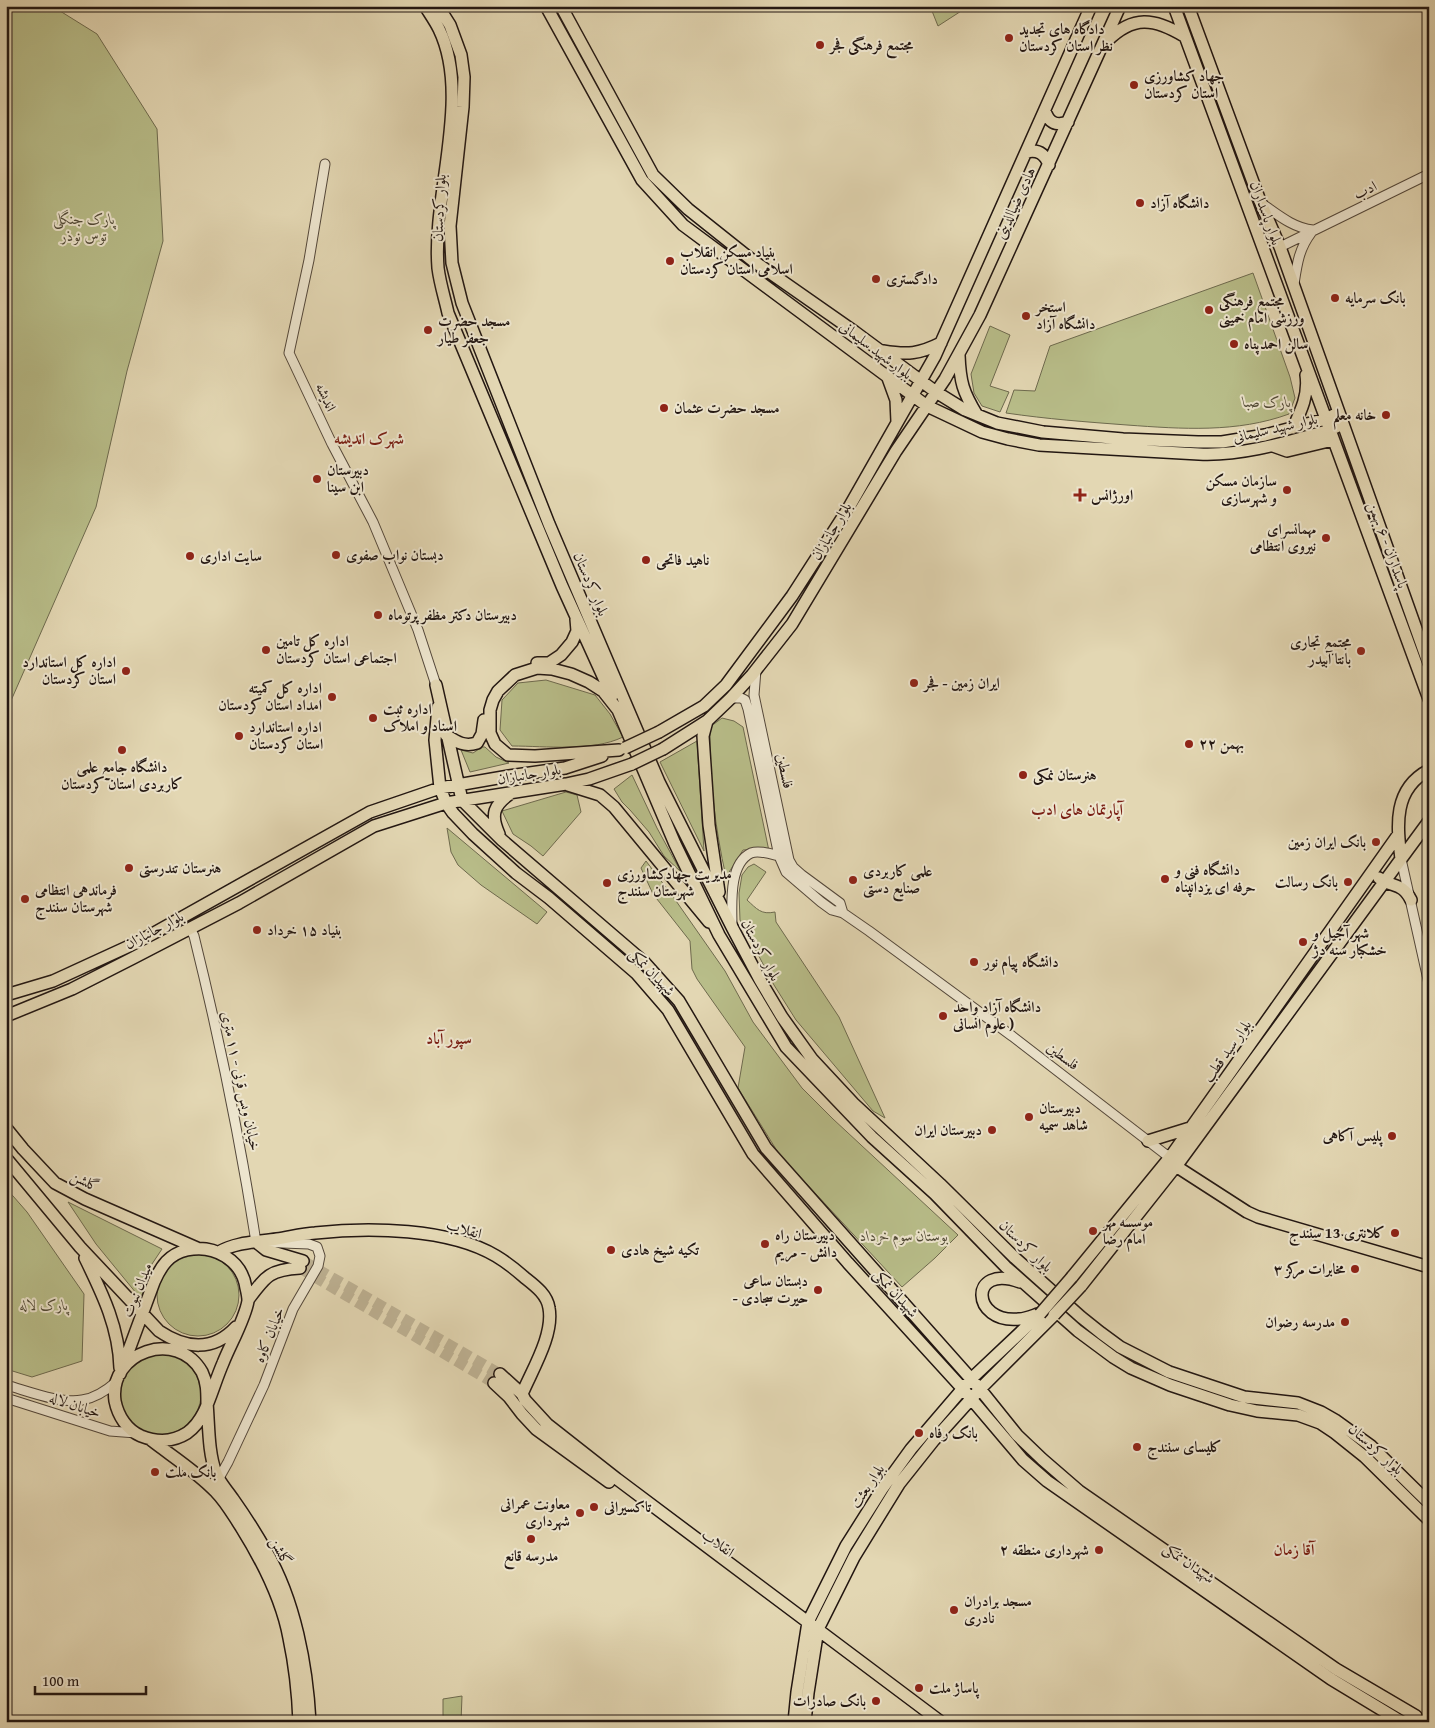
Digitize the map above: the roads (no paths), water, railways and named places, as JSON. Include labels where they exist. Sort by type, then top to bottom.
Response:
[{"type":"main road","name":"بلوار کردستان","points":[[425,6],[439,30],[449,61],[451,77],[452,108],[448,192],[452,263],[462,303],[549,524],[659,782],[732,928],[782,1017],[818,1066],[856,1107],[940,1184],[1015,1258],[1081,1317],[1120,1347],[1169,1372],[1244,1397],[1298,1403],[1321,1412],[1371,1446],[1429,1503]]},
{"type":"main road","name":"بلوار کردستان","points":[[438,6],[450,25],[458,48],[464,77],[463,107],[448,192],[438,268],[448,314],[562,586],[618,710],[675,844],[719,934],[786,1047],[872,1138],[935,1194],[1006,1267],[1053,1310],[1113,1358],[1147,1376],[1230,1405],[1257,1411],[1298,1415],[1320,1423],[1365,1457],[1429,1520]]},
{"type":"main road","name":"بلوار شهید سلیمانی","points":[[546,6],[642,180],[683,225],[927,406],[982,432],[1008,439],[1039,445],[1122,451],[1222,455],[1273,446],[1330,430]]},
{"type":"main road","name":"بلوار شهید سلیمانی","points":[[561,6],[653,175],[688,209],[752,260],[936,392],[965,410],[997,423],[1043,432],[1124,439],[1222,442],[1266,435],[1293,428],[1330,430]]},
{"type":"main road","name":"هادی ضیاالدینی","points":[[913,396],[941,343],[981,258],[1091,6]]},
{"type":"main road","name":"هادی ضیاالدینی","points":[[927,406],[980,315],[1120,6]]},
{"type":"main road","name":"بلوار پاسداران","points":[[1174,6],[1330,430]]},
{"type":"main road","name":"بلوار پاسداران","points":[[1188,6],[1260,201],[1280,247],[1340,419]]},
{"type":"main road","points":[[1102,46],[1117,31],[1129,24],[1143,22],[1169,27],[1184,36]]},
{"type":"main road","points":[[597,99],[605,100],[608,93]]},
{"type":"main road","points":[[606,116],[610,109],[617,110]]},
{"type":"main road","points":[[1045,111],[1053,123],[1061,125],[1068,122]]},
{"type":"main road","points":[[1026,152],[1034,150],[1041,153],[1047,158],[1049,166]]},
{"type":"main road","points":[[880,351],[905,355],[924,352],[941,343]]},
{"type":"main road","points":[[959,354],[960,379],[966,396],[977,414]]},
{"type":"main road","points":[[1293,428],[1303,406],[1306,393],[1307,379],[1304,358]]},
{"type":"main road","points":[[888,378],[896,400],[897,422]]},
{"type":"main road","name":"بلوار جانبازان","points":[[6,995],[53,981],[138,942],[370,812],[457,784],[565,768],[622,749],[659,732],[704,706],[737,670],[802,581],[848,509],[913,396]]},
{"type":"main road","name":"بلوار جانبازان","points":[[6,1016],[86,982],[239,903],[374,826],[446,803],[589,779],[632,764],[663,749],[707,721],[756,670],[792,624],[896,451],[927,406]]},
{"type":"main road","points":[[1330,430],[1340,419]]},
{"type":"main road","name":"پاسداران - ۶ بهمن","points":[[1340,419],[1429,665]]},
{"type":"main road","name":"پاسداران - ۶ بهمن","points":[[1330,430],[1429,699]]},
{"type":"main road","points":[[562,586],[574,581]]},
{"type":"main road","points":[[434,740],[439,735],[444,734],[457,743],[465,745],[477,743],[482,734],[488,699],[500,679],[524,665],[549,662],[561,655],[572,642],[577,631],[576,618]]},
{"type":"main road","name":"بلوار کردستان","points":[[618,710],[603,691],[589,682],[571,674],[552,669],[537,668],[515,675],[498,691],[493,700],[490,733],[495,744],[508,755],[535,756],[622,749]]},
{"type":"main road","name":"اندیشه","points":[[436,685],[462,800]]},
{"type":"main road","name":"اندیشه","points":[[436,685],[438,705],[434,740],[440,788],[446,803]]},
{"type":"main road","points":[[707,721],[704,736],[709,825],[720,901]]},
{"type":"main road","points":[[1401,859],[1398,836],[1399,813],[1407,788],[1416,778],[1429,770]]},
{"type":"main road","points":[[566,784],[600,795],[614,807],[719,934]]},
{"type":"main road","points":[[502,840],[493,816],[496,806],[512,792]]},
{"type":"main road","name":"شهیدان نمکی","points":[[462,800],[502,840],[644,962],[679,1001],[766,1148],[980,1389],[1017,1435],[1037,1455],[1080,1491],[1130,1525],[1402,1722]]},
{"type":"main road","name":"شهیدان نمکی","points":[[446,803],[472,834],[636,973],[668,1010],[753,1154],[972,1399],[1023,1460],[1047,1482],[1125,1536],[1334,1674],[1417,1719]]},
{"type":"main road","name":"بلوار سید قطب","points":[[1040,1314],[1171,1160],[1304,990],[1429,821]]},
{"type":"main road","name":"بلوار سید قطب","points":[[1053,1310],[1081,1286],[1171,1160],[1190,1128],[1398,836]]},
{"type":"main road","points":[[1372,873],[1385,882],[1403,888],[1411,900]]},
{"type":"main road","name":"گلشن","points":[[6,1128],[55,1183],[85,1199],[196,1248]]},
{"type":"main road","points":[[1148,1141],[1190,1128]]},
{"type":"main road","points":[[6,1158],[80,1247],[159,1331],[172,1340],[202,1346],[216,1342],[230,1334],[240,1323]]},
{"type":"main road","name":"فلسطین","points":[[1171,1160],[1260,1212],[1429,1260]]},
{"type":"main road","name":"فلسطین","points":[[1171,1160],[1258,1218],[1429,1267]]},
{"type":"main road","name":"انقلاب","points":[[219,1252],[224,1249],[256,1242],[315,1232],[389,1230],[441,1237],[469,1244],[496,1256],[535,1286],[543,1294],[549,1307],[549,1326],[540,1355],[522,1394]]},
{"type":"main road","points":[[248,1300],[266,1276],[274,1271],[301,1264],[266,1250],[256,1242]]},
{"type":"main road","points":[[80,1247],[106,1302],[115,1328],[119,1350],[118,1378]]},
{"type":"main road","name":"میدان نبوت","points":[[196,1248],[212,1249],[219,1252],[237,1266],[245,1279],[248,1300],[240,1323],[208,1403],[197,1424],[187,1433],[175,1438],[162,1441],[149,1439],[136,1433],[118,1413],[115,1400],[118,1378],[161,1267],[170,1257],[182,1251],[196,1248]]},
{"type":"main road","points":[[1027,1285],[1007,1277],[996,1278],[988,1282],[983,1289],[984,1307],[990,1312],[1007,1319],[1020,1319],[1040,1314]]},
{"type":"main road","points":[[882,1300],[892,1291]]},
{"type":"main road","points":[[980,1389],[1061,1299]]},
{"type":"main road","points":[[971,1379],[1040,1314]]},
{"type":"main road","points":[[118,1378],[128,1362],[140,1354],[153,1349],[168,1349],[181,1353],[193,1361],[202,1372],[207,1386],[208,1403]]},
{"type":"main road","name":"انقلاب","points":[[931,1722],[812,1628],[547,1424],[522,1394],[497,1378],[509,1397],[536,1429],[812,1628],[941,1722]]},
{"type":"main road","name":"بلوار بعثت","points":[[812,1628],[846,1546],[911,1449],[971,1379]]},
{"type":"main road","name":"بلوار بعثت","points":[[812,1628],[900,1484],[934,1440],[980,1389]]},
{"type":"main road","name":"گلشن","points":[[208,1403],[211,1452],[216,1472],[214,1482],[251,1543],[274,1591],[289,1637],[300,1722]]},
{"type":"main road","name":"گلشن","points":[[149,1439],[184,1464],[214,1482],[268,1554],[295,1624],[302,1655],[310,1722]]},
{"type":"main road","points":[[1125,1536],[1130,1525]]},
{"type":"main road","points":[[794,1722],[812,1628]]},
{"type":"main road","points":[[805,1722],[812,1628]]},
{"type":"street","name":"اندیشه","points":[[326,164],[309,260],[289,353],[332,444],[373,522],[418,630],[436,685]]},
{"type":"street","name":"ادب","points":[[1280,247],[1429,174]]},
{"type":"street","points":[[1260,201],[1293,224],[1304,229],[1313,230]]},
{"type":"street","points":[[1294,286],[1297,260],[1302,244],[1313,230]]},
{"type":"street","name":"فلسطین","points":[[756,670],[754,695],[789,860],[798,871],[840,903],[843,914]]},
{"type":"street","name":"فلسطین","points":[[731,698],[746,700],[779,856],[786,872],[832,910],[843,914],[1012,1036],[1171,1160]]},
{"type":"street","points":[[732,928],[732,888],[736,872],[744,859],[752,853],[766,853],[779,856]]},
{"type":"street","points":[[1401,859],[1429,984]]},
{"type":"street","points":[[720,901],[732,888]]},
{"type":"street","name":"خیابان ویس قرنی - ۱۱ متری","points":[[190,928],[194,936],[216,1031],[243,1158],[256,1242]]},
{"type":"street","name":"خیابان کاوه","points":[[214,1482],[228,1462],[264,1385],[293,1309],[314,1273],[320,1256],[317,1247],[309,1244],[256,1242]]},
{"type":"street","name":"خیابان لاله","points":[[6,1385],[57,1399],[74,1401],[83,1400],[98,1394],[118,1378]]},
{"type":"street","name":"خیابان لاله","points":[[6,1398],[110,1431],[136,1433]]},
{"type":"tunnel","points":[[303,1261],[500,1374]]},
{"type":"tunnel","points":[[300,1268],[494,1383]]},
{"type":"place","name":"دادگاه های تجدید نظر استان کردستان","points":[[1009,38]]},
{"type":"place","name":"مجتمع فرهنگی فجر","points":[[820,45]]},
{"type":"place","name":"جهاد کشاورزی استان کردستان","points":[[1134,85]]},
{"type":"place","name":"دانشگاه آزاد","points":[[1140,203]]},
{"type":"place","name":"بنیاد مسکن انقلاب اسلامی استان کردستان","points":[[670,261]]},
{"type":"place","name":"دادگستری","points":[[876,279]]},
{"type":"place","name":"بانک سرمایه","points":[[1335,298]]},
{"type":"place","name":"مجتمع فرهنگی ورزشی امام خمینی","points":[[1209,310]]},
{"type":"place","name":"استخر دانشگاه آزاد","points":[[1026,316]]},
{"type":"place","name":"مسجد حضرت جعفر طیار","points":[[428,330]]},
{"type":"place","name":"سالن احمدپناه","points":[[1234,344]]},
{"type":"place","name":"مسجد حضرت عثمان","points":[[664,408]]},
{"type":"place","name":"خانه معلم","points":[[1386,415]]},
{"type":"place","name":"دبیرستان ابن سینا","points":[[317,479]]},
{"type":"place","name":"سازمان مسکن و شهرسازی","points":[[1287,490]]},
{"type":"place","name":"اورژانس","points":[[1080,495]]},
{"type":"place","name":"مهمانسرای نیروی انتظامی","points":[[1326,538]]},
{"type":"place","name":"دبستان نواب صفوی","points":[[336,555]]},
{"type":"place","name":"سایت اداری","points":[[190,556]]},
{"type":"place","name":"ناهید فاتحی","points":[[646,560]]},
{"type":"place","name":"دبیرستان دکتر مظفر پرتوماه","points":[[378,615]]},
{"type":"place","name":"اداره کل تامین اجتماعی استان کردستان","points":[[266,650]]},
{"type":"place","name":"مجتمع تجاری بانتا آبیدر","points":[[1361,651]]},
{"type":"place","name":"اداره کل استاندارد استان کردستان","points":[[126,671]]},
{"type":"place","name":"ایران زمین - فجر","points":[[914,683]]},
{"type":"place","name":"اداره کل کمیته امداد استان کردستان","points":[[332,697]]},
{"type":"place","name":"اداره ثبت اسناد و املاک","points":[[373,718]]},
{"type":"place","name":"اداره استاندارد استان کردستان","points":[[239,736]]},
{"type":"place","name":"۲۲ بهمن","points":[[1189,744]]},
{"type":"place","name":"دانشگاه جامع علمی کاربردی استان کردستان","points":[[122,750]]},
{"type":"place","name":"هنرستان نمکی","points":[[1023,775]]},
{"type":"place","name":"بانک ایران زمین","points":[[1376,842]]},
{"type":"place","name":"هنرستان تندرستی","points":[[129,868]]},
{"type":"place","name":"دانشگاه فنی و حرفه ای یزدانپناه","points":[[1165,879]]},
{"type":"place","name":"علمی کاربردی صنایع دستی","points":[[853,880]]},
{"type":"place","name":"بانک رسالت","points":[[1348,882]]},
{"type":"place","name":"مدیریت جهادکشاورزی شهرستان سنندج","points":[[607,883]]},
{"type":"place","name":"فرماندهی انتظامی شهرستان سنندج","points":[[25,899]]},
{"type":"place","name":"بنیاد ۱۵ خرداد","points":[[257,930]]},
{"type":"place","name":"شهر آجیل و خشکبار سنه دژ","points":[[1303,942]]},
{"type":"place","name":"دانشگاه پیام نور","points":[[974,962]]},
{"type":"place","name":"دانشگاه آزاد واحد علوم انسانی )","points":[[943,1016]]},
{"type":"place","name":"دبیرستان شاهد سمیه","points":[[1029,1117]]},
{"type":"place","name":"دبیرستان ایران","points":[[992,1130]]},
{"type":"place","name":"پلیس آکاهی","points":[[1392,1136]]},
{"type":"place","name":"موسسه مهر امام رضا","points":[[1093,1231]]},
{"type":"place","name":"کلانتری 13 سنندج","points":[[1395,1233]]},
{"type":"place","name":"دبیرستان راه دانش - مریم","points":[[765,1244]]},
{"type":"place","name":"تکیه شیخ هادی","points":[[611,1250]]},
{"type":"place","name":"مخابرات مرکز ۳","points":[[1355,1269]]},
{"type":"place","name":"دبستان ساعی - حیرت سجادی","points":[[818,1290]]},
{"type":"place","name":"مدرسه رضوان","points":[[1345,1322]]},
{"type":"place","name":"بانک رفاه","points":[[919,1433]]},
{"type":"place","name":"کلیسای سنندج","points":[[1137,1447]]},
{"type":"place","name":"بانک ملت","points":[[155,1472]]},
{"type":"place","name":"تاکسیرانی","points":[[594,1507]]},
{"type":"place","name":"معاونت عمرانی شهرداری","points":[[580,1513]]},
{"type":"place","name":"مدرسه قانع","points":[[531,1539]]},
{"type":"place","name":"شهرداری منطقه ۲","points":[[1099,1550]]},
{"type":"place","name":"مسجد برادران نادری","points":[[954,1610]]},
{"type":"place","name":"پاساژ ملت","points":[[919,1688]]},
{"type":"place","name":"بانک صادرات","points":[[876,1701]]},
{"type":"district","name":"شهرک اندیشه","points":[[369,438]]},
{"type":"district","name":"آپارتمان های ادب","points":[[1077,809]]},
{"type":"district","name":"سپور آباد","points":[[449,1038]]},
{"type":"district","name":"آقا زمان","points":[[1294,1549]]},
{"type":"park label","name":"پارک جنگلی توس نوذر","points":[[84,228]]},
{"type":"park label","name":"پارک صبا","points":[[1267,402]]},
{"type":"park label","name":"بوستان سوم خرداد","points":[[904,1236]]},
{"type":"park label","name":"پارک لاله","points":[[44,1305]]}]
